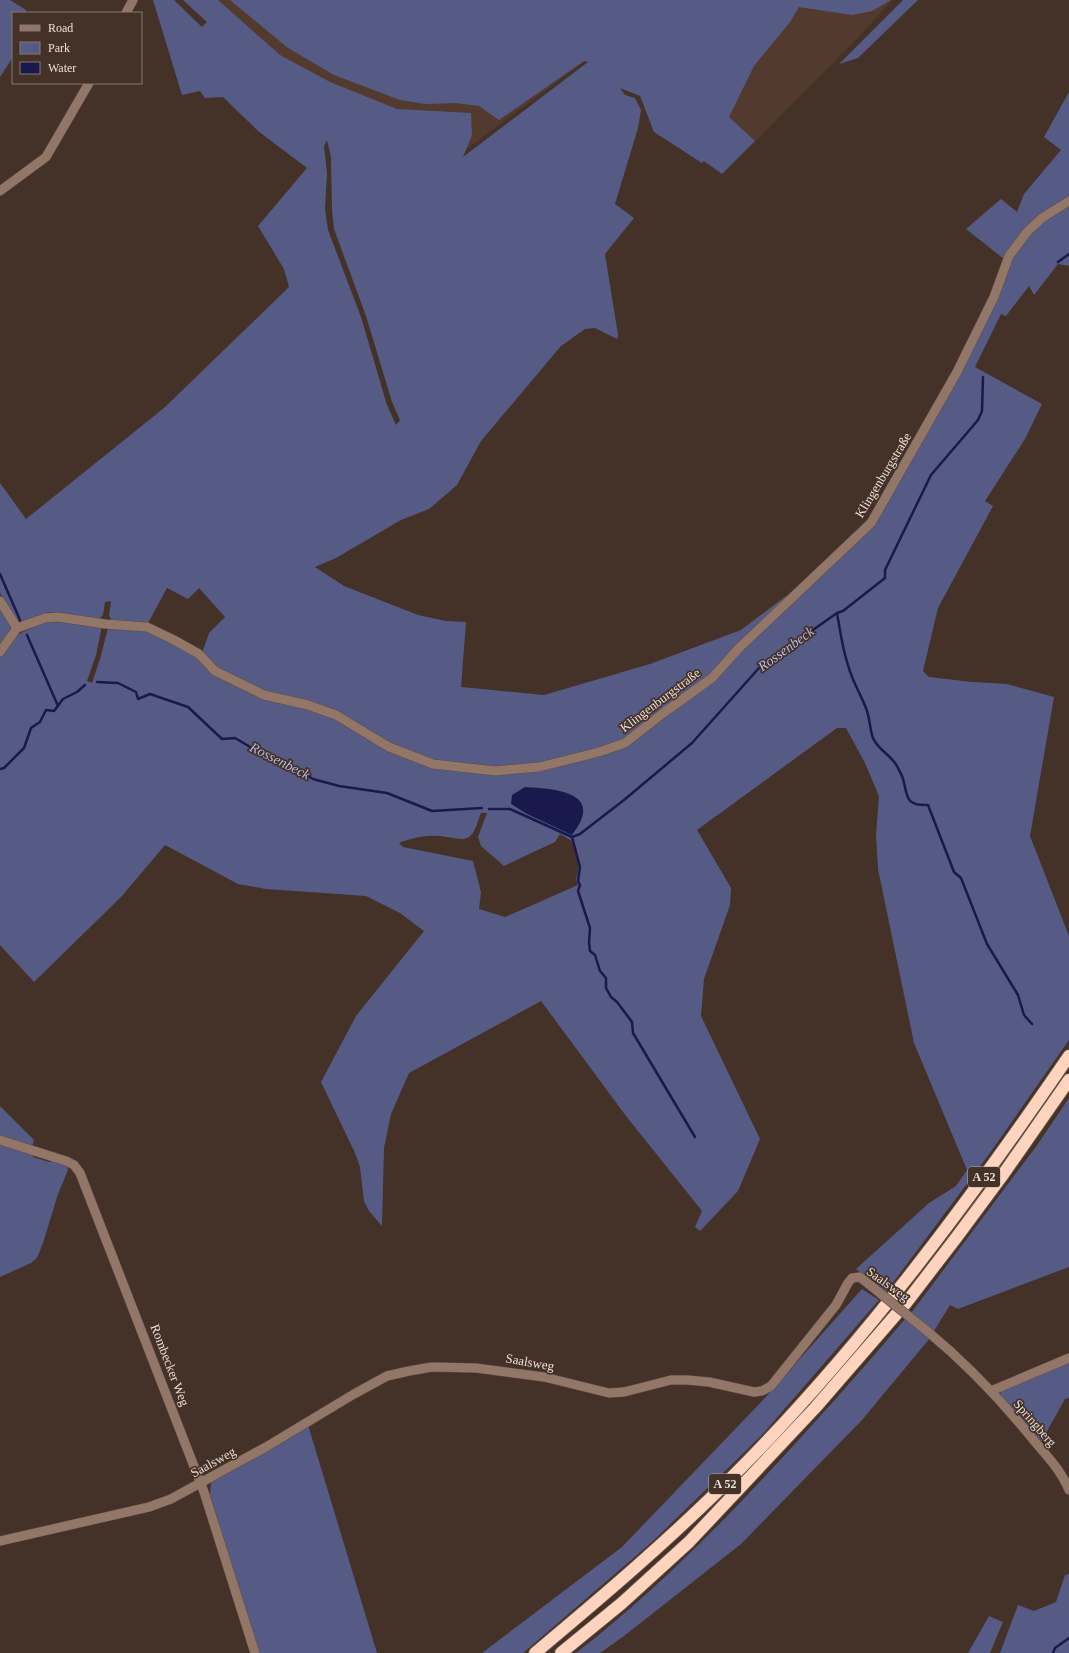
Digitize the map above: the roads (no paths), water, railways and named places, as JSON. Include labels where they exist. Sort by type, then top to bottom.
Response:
[{"type":"highway","name":"A 52","points":[[535,1653],[612,1589],[676,1531],[732,1477],[805,1398],[895,1295],[946,1230],[1069,1056]]},
{"type":"highway","name":"A 52","points":[[561,1653],[622,1603],[688,1542],[815,1408],[906,1303],[1002,1176],[1069,1080]]},
{"type":"street","points":[[127,12],[133,0]]},
{"type":"street","points":[[0,192],[46,157],[87,84]]},
{"type":"street","name":"Klingenburgstraße","points":[[17,628],[39,619],[52,617],[105,624],[147,627],[199,654],[215,671],[264,695],[308,705],[336,716],[389,748],[434,764],[494,771],[539,767],[599,752],[625,742],[712,678],[739,648],[871,523],[957,372],[994,297],[1009,256],[1027,232],[1037,223],[1069,201]]},
{"type":"street","points":[[0,601],[17,628],[0,652]]},
{"type":"street","name":"Rombecker Weg","points":[[0,1140],[66,1161],[74,1165],[80,1173],[201,1483],[216,1526],[255,1653]]},
{"type":"street","name":"Saalsweg","points":[[0,1541],[149,1507],[170,1499],[266,1447],[387,1376],[432,1367],[476,1368],[510,1372],[571,1383],[609,1393],[624,1392],[671,1380],[709,1382],[754,1392],[762,1392],[770,1386],[831,1311],[848,1282],[852,1278],[860,1277],[866,1281],[955,1354],[992,1392]]},
{"type":"street","points":[[992,1392],[1069,1358]]},
{"type":"street","name":"Springberg","points":[[992,1392],[1055,1466],[1069,1490]]},
{"type":"water","points":[[525,787],[550,789],[562,792],[573,796],[580,801],[583,810],[581,821],[572,835],[527,814],[511,804],[512,795]]},
{"type":"waterway","name":"Rossenbeck","points":[[1058,262],[1069,254]]},
{"type":"waterway","name":"Rossenbeck","points":[[489,809],[510,809],[572,837],[580,834],[624,800],[692,743],[759,668],[837,613],[843,611],[885,578],[885,570],[931,475],[978,420],[982,411],[983,377]]},
{"type":"waterway","points":[[0,574],[20,620]]},
{"type":"waterway","points":[[837,613],[846,659],[867,711],[873,738],[878,746],[897,766],[903,777],[907,795],[911,802],[915,804],[928,805],[954,872],[961,878],[987,944],[1018,995],[1024,1015],[1032,1024]]},
{"type":"waterway","points":[[27,635],[58,706]]},
{"type":"waterway","name":"Rossenbeck","points":[[97,682],[118,683],[136,692],[138,699],[150,694],[188,707],[222,739],[235,738],[252,748],[258,747],[313,779],[339,786],[387,793],[432,811],[482,808]]},
{"type":"waterway","name":"Rossenbeck","points":[[0,769],[4,768],[24,748],[31,728],[40,722],[46,710],[54,711],[63,699],[77,692],[85,685]]},
{"type":"waterway","points":[[572,837],[580,867],[578,881],[580,885],[578,891],[590,928],[590,951],[595,955],[600,971],[606,978],[606,988],[611,997],[617,1002],[632,1022],[633,1033],[695,1137]]},
{"type":"waterway","points":[[1053,1653],[1055,1648],[1069,1638]]}]
